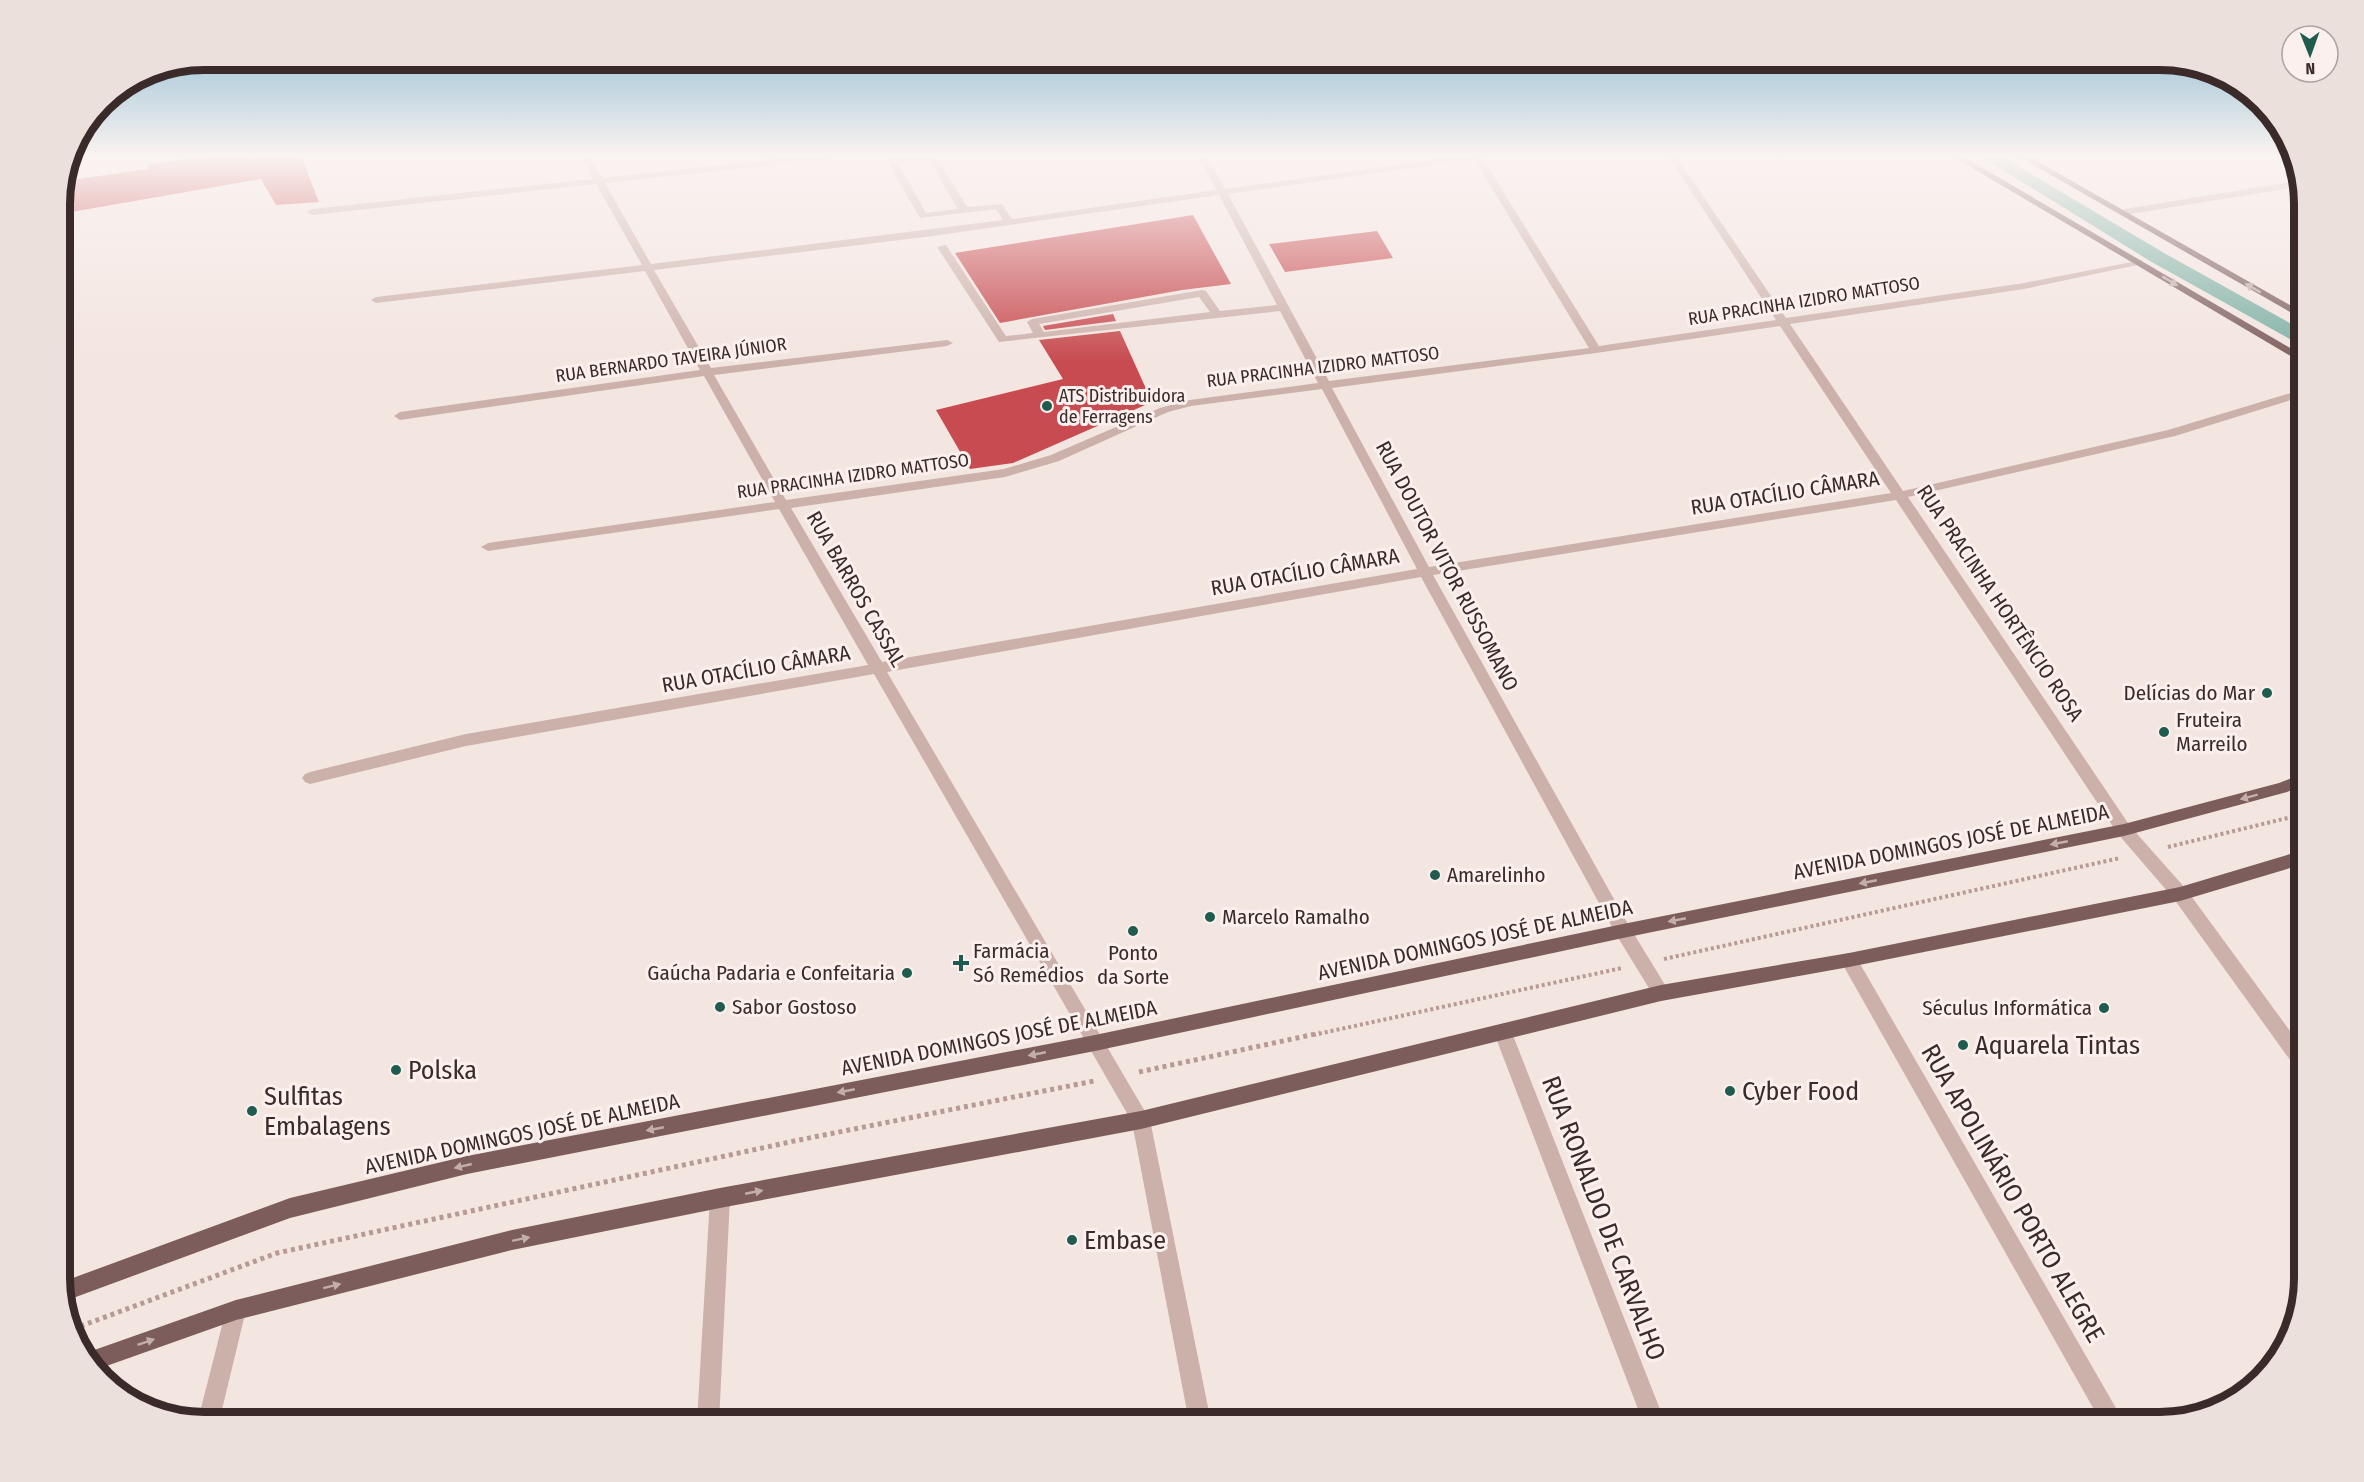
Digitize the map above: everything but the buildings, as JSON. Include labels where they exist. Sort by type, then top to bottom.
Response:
[{"type":"main road","points":[[2075,225],[2293,355]]},
{"type":"main road","points":[[2147,225],[2293,311]]},
{"type":"main road","name":"AVENIDA DOMINGOS JOSÉ DE ALMEIDA","points":[[71,1289],[290,1208],[467,1165],[1095,1043],[1623,931],[2124,830],[2294,783]]},
{"type":"main road","points":[[98,1359],[236,1310],[512,1240],[720,1198],[1141,1120],[1661,993],[1849,960],[2180,894],[2294,860]]},
{"type":"street","name":"RUA BARROS CASSAL","points":[[626,225],[782,504],[1141,1120]]},
{"type":"street","points":[[376,300],[984,225]]},
{"type":"street","name":"RUA DOUTOR VITOR RUSSOMANO","points":[[1240,225],[1425,572],[1623,931],[1661,993]]},
{"type":"street","points":[[1519,225],[1596,350]]},
{"type":"street","name":"RUA PRACINHA HORTÊNCIO ROSA","points":[[1717,225],[1781,322],[1901,495],[2124,830],[2180,894],[2294,1051]]},
{"type":"street","points":[[942,248],[1003,340],[1284,308]]},
{"type":"street","name":"RUA PRACINHA IZIDRO MATTOSO","points":[[488,547],[1005,473],[1055,458],[1164,410],[1190,403],[1596,350],[2025,286],[2138,262]]},
{"type":"street","points":[[1040,335],[1032,322],[1202,293],[1217,315]]},
{"type":"street","name":"RUA BERNARDO TAVEIRA JÚNIOR","points":[[400,416],[708,372],[947,343]]},
{"type":"street","name":"RUA OTACÍLIO CÂMARA","points":[[310,778],[466,741],[1425,572],[1901,495],[2171,433],[2293,395]]},
{"type":"street","name":"RUA APOLINÁRIO PORTO ALEGRE","points":[[1849,960],[2107,1412]]},
{"type":"street","name":"RUA RONALDO DE CARVALHO","points":[[1503,1033],[1650,1412]]},
{"type":"street","points":[[1141,1120],[1198,1412]]},
{"type":"street","points":[[709,1412],[720,1198]]},
{"type":"street","points":[[210,1412],[236,1310]]},
{"type":"path","points":[[80,1326],[277,1253],[800,1140],[1115,1077],[1642,964],[2294,816]]},
{"type":"waterway","points":[[2104,225],[2293,334]]},
{"type":"place","name":"ATS Distribuidora de Ferragens","points":[[1047,406]]},
{"type":"place","name":"Delícias do Mar","points":[[2267,693]]},
{"type":"place","name":"Fruteira Marreilo","points":[[2164,732]]},
{"type":"place","name":"Amarelinho","points":[[1435,875]]},
{"type":"place","name":"Marcelo Ramalho","points":[[1210,917]]},
{"type":"place","name":"Ponto da Sorte","points":[[1133,931]]},
{"type":"place","name":"Farmácia Só Remédios","points":[[961,963]]},
{"type":"place","name":"Gaúcha Padaria e Confeitaria","points":[[907,973]]},
{"type":"place","name":"Sabor Gostoso","points":[[720,1007]]},
{"type":"place","name":"Séculus Informática","points":[[2104,1008]]},
{"type":"place","name":"Aquarela Tintas","points":[[1963,1045]]},
{"type":"place","name":"Polska","points":[[396,1070]]},
{"type":"place","name":"Cyber Food","points":[[1730,1091]]},
{"type":"place","name":"Sulfitas Embalagens","points":[[252,1111]]},
{"type":"place","name":"Embase","points":[[1072,1240]]}]
